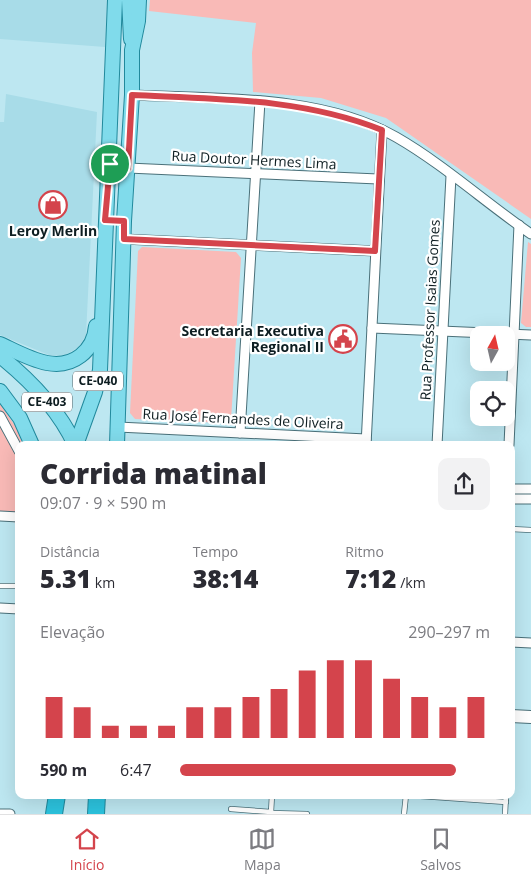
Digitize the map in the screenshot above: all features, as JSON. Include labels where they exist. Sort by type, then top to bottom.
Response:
[{"type":"highway","points":[[54,814],[56,799]]},
{"type":"highway","points":[[96,814],[97,799]]},
{"type":"main road","name":"CE-040","points":[[76,441],[98,380],[101,350],[105,220],[110,164],[115,0]]},
{"type":"main road","points":[[129,0],[128,21],[132,50]]},
{"type":"main road","name":"CE-040","points":[[117,441],[124,221],[132,95],[132,50],[138,21],[139,0]]},
{"type":"main road","points":[[110,164],[128,168]]},
{"type":"main road","points":[[105,220],[124,221]]},
{"type":"main road","points":[[0,344],[42,362],[66,363],[81,356],[87,350],[94,339],[96,323],[101,314]]},
{"type":"main road","name":"CE-403","points":[[0,356],[12,365],[49,404],[73,441]]},
{"type":"main road","name":"CE-403","points":[[0,390],[20,418],[30,441]]},
{"type":"street","points":[[132,95],[260,102],[330,112],[382,130],[412,147],[531,234]]},
{"type":"street","points":[[240,433],[260,102]]},
{"type":"street","points":[[366,441],[382,130]]},
{"type":"street","name":"Rua Doutor Hermes Lima","points":[[128,168],[378,179]]},
{"type":"street","name":"Rua Professor Isaias Gomes","points":[[437,441],[451,176]]},
{"type":"street","points":[[514,326],[518,225]]},
{"type":"street","points":[[124,239],[375,251]]},
{"type":"street","points":[[372,328],[470,332]]},
{"type":"street","points":[[515,334],[531,335]]},
{"type":"street","points":[[509,441],[512,371]]},
{"type":"street","points":[[0,416],[15,443]]},
{"type":"street","name":"Rua José Fernandes de Oliveira","points":[[118,426],[352,441]]},
{"type":"street","points":[[0,430],[10,432]]},
{"type":"street","points":[[515,489],[531,490]]},
{"type":"street","points":[[515,499],[531,500]]},
{"type":"street","points":[[0,516],[15,517]]},
{"type":"street","points":[[0,608],[15,609]]},
{"type":"street","points":[[515,642],[531,643]]},
{"type":"street","points":[[515,716],[531,717]]},
{"type":"street","points":[[0,814],[10,814]]},
{"type":"lane","points":[[515,529],[531,530]]},
{"type":"lane","points":[[0,586],[15,586]]},
{"type":"lane","points":[[271,813],[272,799]]},
{"type":"lane","points":[[404,814],[406,799]]},
{"type":"lane","points":[[463,799],[506,802],[505,814]]},
{"type":"lane","points":[[231,809],[307,814]]},
{"type":"shaded area","points":[[0,0],[109,0],[105,47],[0,39]]},
{"type":"shaded area","points":[[150,0],[531,0],[531,219],[386,118],[321,98],[253,92],[252,53],[256,23],[149,11]]},
{"type":"shaded area","points":[[6,94],[97,112],[86,335],[79,347],[64,356],[49,355],[0,335],[0,122],[4,122]]},
{"type":"shaded area","points":[[528,242],[531,244],[531,327],[526,327],[521,323]]},
{"type":"shaded area","points":[[142,247],[236,252],[241,258],[231,420],[224,423],[135,419],[130,413],[138,251]]},
{"type":"shaded area","points":[[0,404],[16,427],[21,441],[15,441],[15,522],[0,520]]},
{"type":"place","name":"Leroy Merlin","points":[[53,205]]},
{"type":"place","name":"Secretaria Executiva Regional II","points":[[343,339]]},
{"type":"route","points":[[132,95],[260,102],[330,112],[351,117],[382,130],[375,251],[124,239],[124,221],[105,220],[110,164],[128,168],[132,95]]}]
